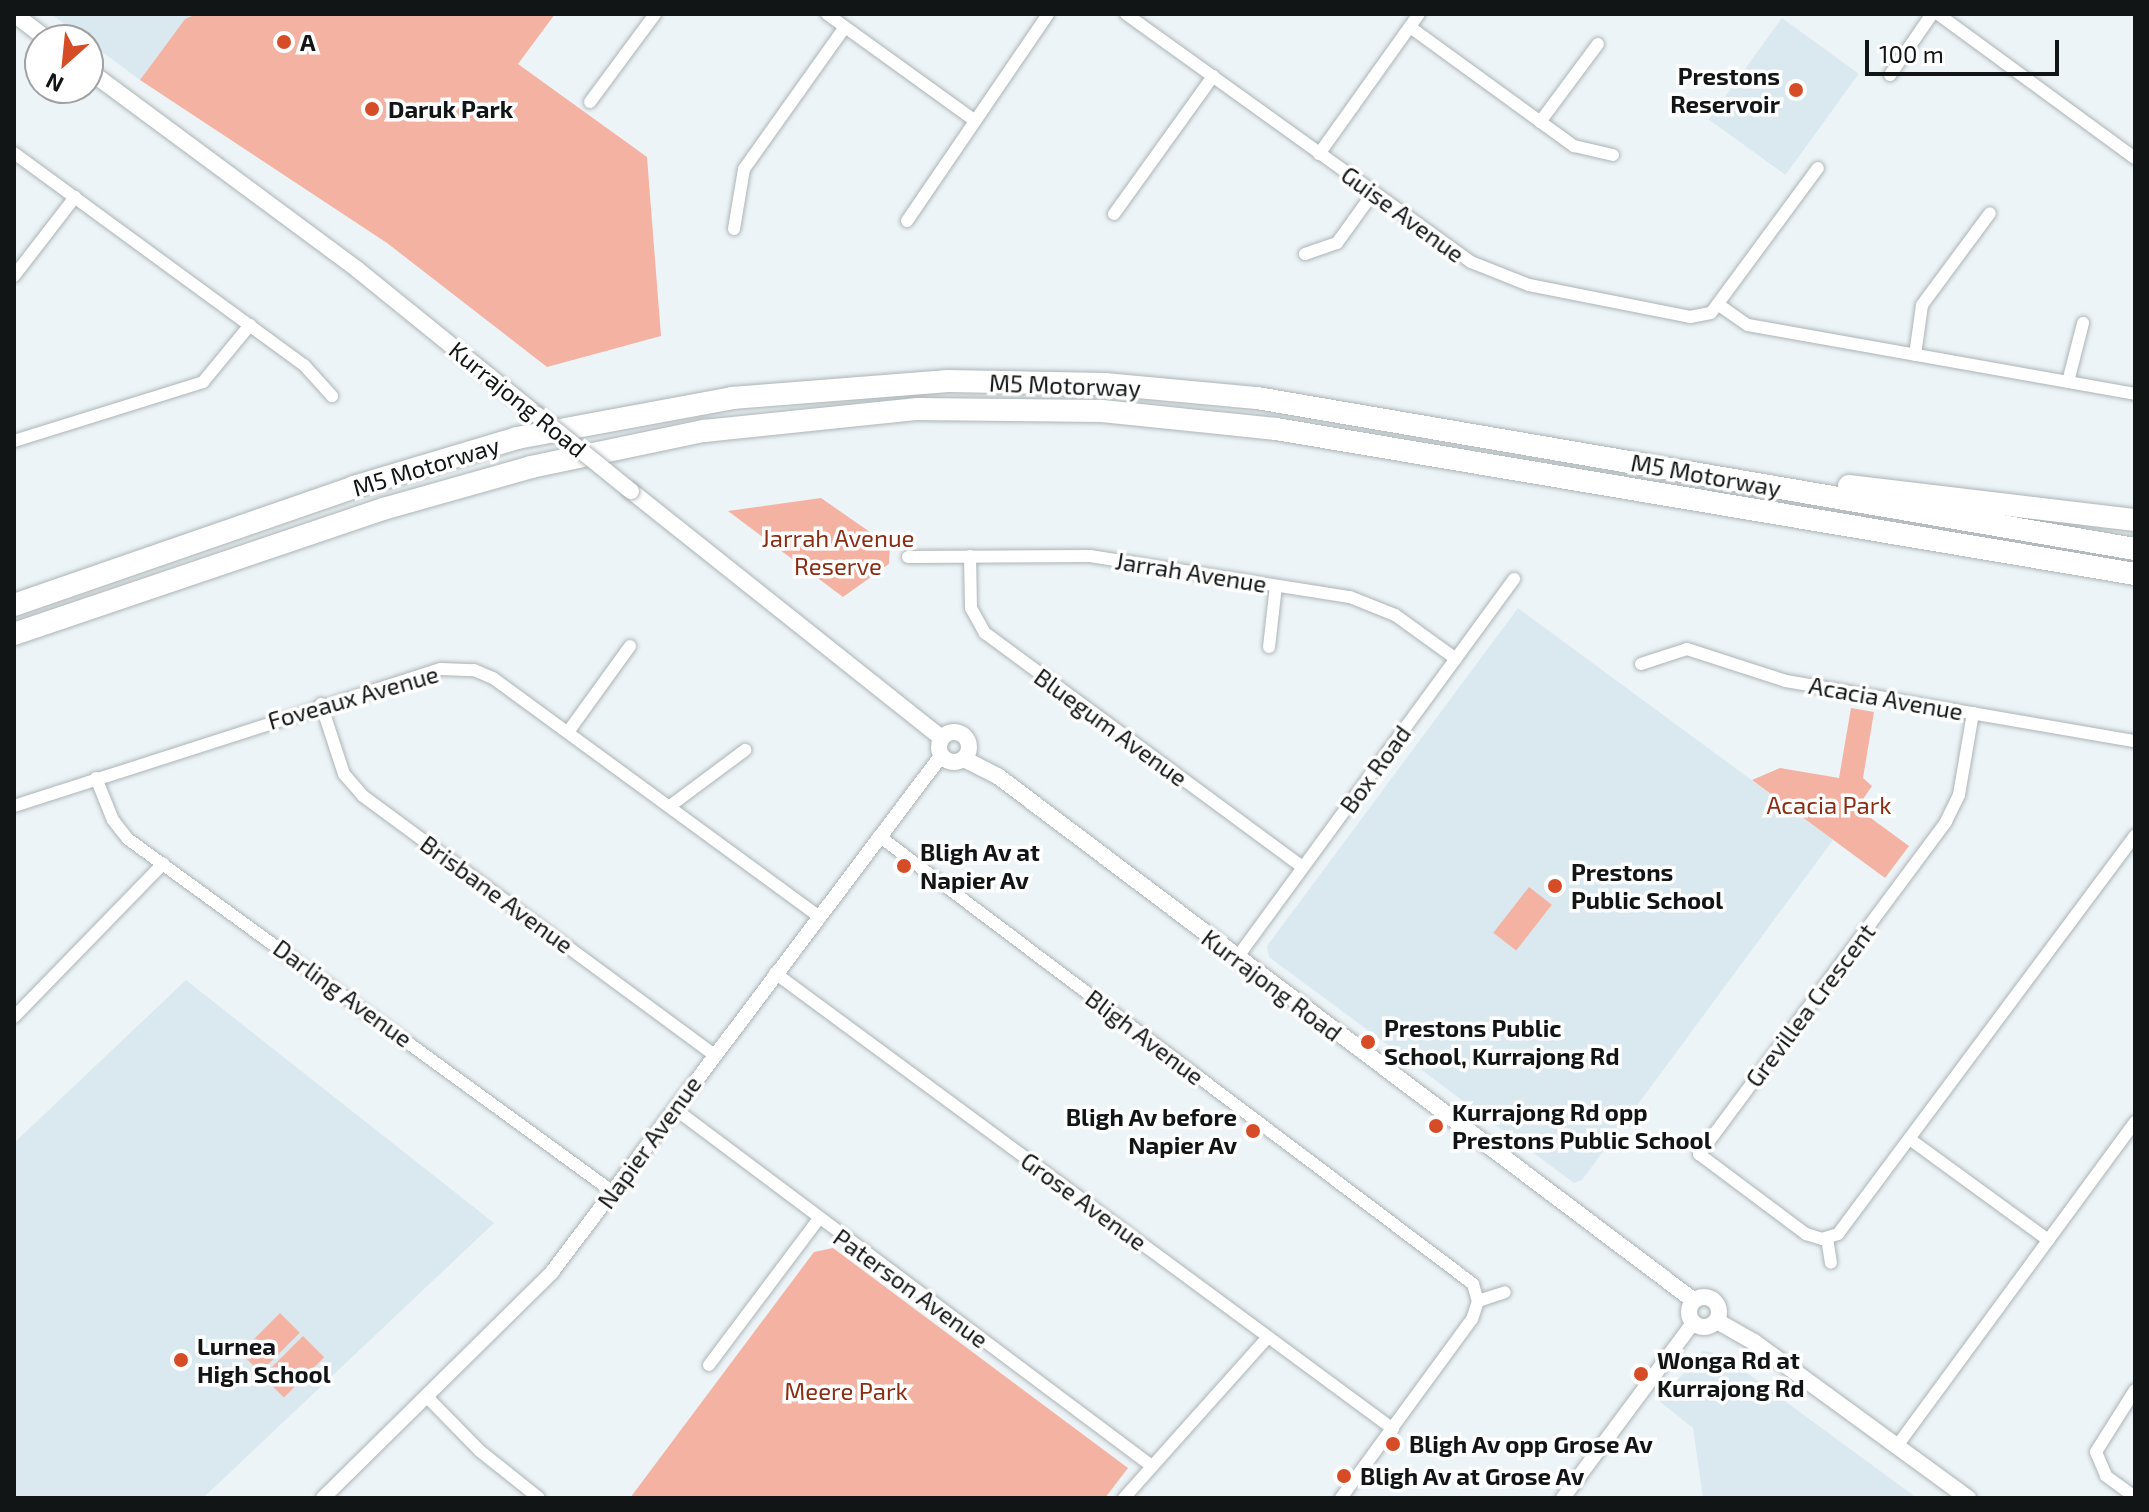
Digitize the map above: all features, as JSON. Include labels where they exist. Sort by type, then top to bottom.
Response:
[{"type":"highway","name":"M5 Motorway","points":[[14,605],[354,487],[517,438],[672,407],[783,391],[948,381],[1105,384],[1257,398],[1551,446],[2135,549]]},
{"type":"highway","name":"M5 Motorway","points":[[14,634],[383,509],[557,460],[767,422],[918,409],[1102,411],[1276,429],[2135,574]]},
{"type":"highway","points":[[1551,446],[2135,520]]},
{"type":"main road","name":"Kurrajong Road","points":[[104,82],[358,270],[941,738]]},
{"type":"main road","points":[[950,732],[963,735],[969,747],[964,759],[951,763],[941,756],[941,738],[950,732]]},
{"type":"main road","name":"Kurrajong Road","points":[[964,759],[999,777],[1236,959],[1693,1300]]},
{"type":"main road","points":[[1693,1300],[1713,1300],[1719,1308],[1717,1321],[1706,1327],[1693,1323],[1688,1310],[1693,1300]]},
{"type":"main road","points":[[1717,1321],[1968,1498]]},
{"type":"street","points":[[590,102],[655,14]]},
{"type":"street","points":[[827,14],[974,120]]},
{"type":"street","points":[[907,221],[1048,14]]},
{"type":"street","name":"Guise Avenue","points":[[1126,14],[1471,262],[1529,285],[1690,317],[1719,305]]},
{"type":"street","points":[[1319,154],[1419,14]]},
{"type":"street","points":[[1890,75],[1932,14]]},
{"type":"street","points":[[1938,14],[2135,158]]},
{"type":"street","points":[[734,229],[744,169],[845,27]]},
{"type":"street","points":[[1410,27],[1585,152],[1613,155]]},
{"type":"street","points":[[1540,122],[1598,44]]},
{"type":"street","points":[[1114,214],[1213,76]]},
{"type":"street","points":[[14,153],[316,375],[332,396]]},
{"type":"street","points":[[1818,168],[1719,305],[1748,325],[2135,394]]},
{"type":"street","points":[[1305,254],[1337,243],[1373,193]]},
{"type":"street","points":[[14,276],[75,197]]},
{"type":"street","points":[[1915,355],[1922,305],[1990,213]]},
{"type":"street","points":[[2068,382],[2083,323]]},
{"type":"street","points":[[14,441],[203,382],[250,325]]},
{"type":"street","name":"Bluegum Avenue","points":[[970,556],[971,608],[985,633],[1302,867]]},
{"type":"street","name":"Jarrah Avenue","points":[[908,557],[1090,556],[1276,586],[1379,606],[1456,659]]},
{"type":"street","name":"Box Road","points":[[1236,959],[1514,579]]},
{"type":"street","points":[[1269,647],[1276,586]]},
{"type":"street","points":[[568,732],[630,646]]},
{"type":"street","name":"Acacia Avenue","points":[[1641,664],[1687,649],[1786,681],[2135,741]]},
{"type":"street","name":"Foveaux Avenue","points":[[14,806],[321,704],[441,669],[474,670],[568,732],[818,916]]},
{"type":"street","name":"Brisbane Avenue","points":[[321,704],[344,774],[363,796],[713,1054]]},
{"type":"street","name":"Grevillea Crescent","points":[[1827,1238],[1806,1234],[1699,1154],[1946,822],[1959,795],[1973,713]]},
{"type":"street","points":[[670,806],[745,750]]},
{"type":"street","name":"Napier Avenue","points":[[323,1498],[544,1280],[941,756]]},
{"type":"street","name":"Darling Avenue","points":[[96,778],[119,831],[613,1192]]},
{"type":"street","name":"Bligh Avenue","points":[[879,836],[1466,1275],[1478,1301]]},
{"type":"street","points":[[1831,1263],[1827,1238],[1846,1228],[2135,836]]},
{"type":"street","points":[[14,1017],[163,864]]},
{"type":"street","name":"Grose Avenue","points":[[775,973],[1393,1429]]},
{"type":"street","name":"Paterson Avenue","points":[[675,1109],[818,1220],[1149,1464]]},
{"type":"street","points":[[1897,1446],[2135,1123]]},
{"type":"street","points":[[1911,1140],[2048,1240]]},
{"type":"street","points":[[709,1365],[818,1220]]},
{"type":"street","points":[[1341,1498],[1472,1319],[1478,1301],[1505,1292]]},
{"type":"street","points":[[1563,1498],[1693,1323]]},
{"type":"street","points":[[1124,1498],[1149,1464],[1268,1337]]},
{"type":"street","points":[[2135,1390],[2100,1437],[2096,1452],[2106,1476],[2135,1497]]},
{"type":"street","points":[[427,1397],[480,1451],[539,1498]]},
{"type":"shaded area","points":[[51,14],[196,14],[185,19],[140,80],[104,53],[104,24],[64,24]]},
{"type":"shaded area","points":[[1782,18],[1859,74],[1785,175],[1709,119]]},
{"type":"shaded area","name":"Prestons Public School","points":[[1518,608],[1833,840],[1582,1180],[1574,1183],[1269,957],[1267,946]]},
{"type":"shaded area","name":"Lurnea High School","points":[[186,980],[494,1223],[203,1498],[14,1498],[14,1143]]},
{"type":"shaded area","points":[[1703,1351],[1721,1354],[1917,1498],[1703,1498],[1693,1428],[1659,1401]]},
{"type":"green space","points":[[196,14],[555,14],[518,64],[647,157],[661,336],[547,367],[387,243],[140,80],[185,19]]},
{"type":"green space","name":"Jarrah Avenue Reserve","points":[[821,498],[890,546],[889,564],[843,597],[728,511]]},
{"type":"green space","name":"Acacia Park","points":[[1851,708],[1874,712],[1863,778],[1872,786],[1857,808],[1909,846],[1885,878],[1752,780],[1780,768],[1839,778]]},
{"type":"green space","points":[[1529,887],[1552,905],[1516,951],[1493,933]]},
{"type":"green space","name":"Meere Park","points":[[833,1248],[1128,1468],[1105,1498],[630,1498],[814,1252]]},
{"type":"green space","points":[[280,1313],[300,1333],[260,1372],[240,1353]]},
{"type":"green space","points":[[303,1336],[324,1357],[284,1398],[263,1376]]},
{"type":"place","name":"A","points":[[284,42]]},
{"type":"place","name":"Prestons Reservoir","points":[[1796,90]]},
{"type":"place","name":"Daruk Park","points":[[372,109]]},
{"type":"place","name":"Bligh Av at Napier Av","points":[[904,866]]},
{"type":"place","name":"Prestons Public School","points":[[1555,886]]},
{"type":"place","name":"Prestons Public School, Kurrajong Rd","points":[[1368,1042]]},
{"type":"place","name":"Kurrajong Rd opp Prestons Public School","points":[[1436,1126]]},
{"type":"place","name":"Bligh Av before Napier Av","points":[[1253,1131]]},
{"type":"place","name":"Lurnea High School","points":[[181,1360]]},
{"type":"place","name":"Wonga Rd at Kurrajong Rd","points":[[1641,1374]]},
{"type":"place","name":"Bligh Av opp Grose Av","points":[[1393,1444]]},
{"type":"place","name":"Bligh Av at Grose Av","points":[[1344,1476]]}]
